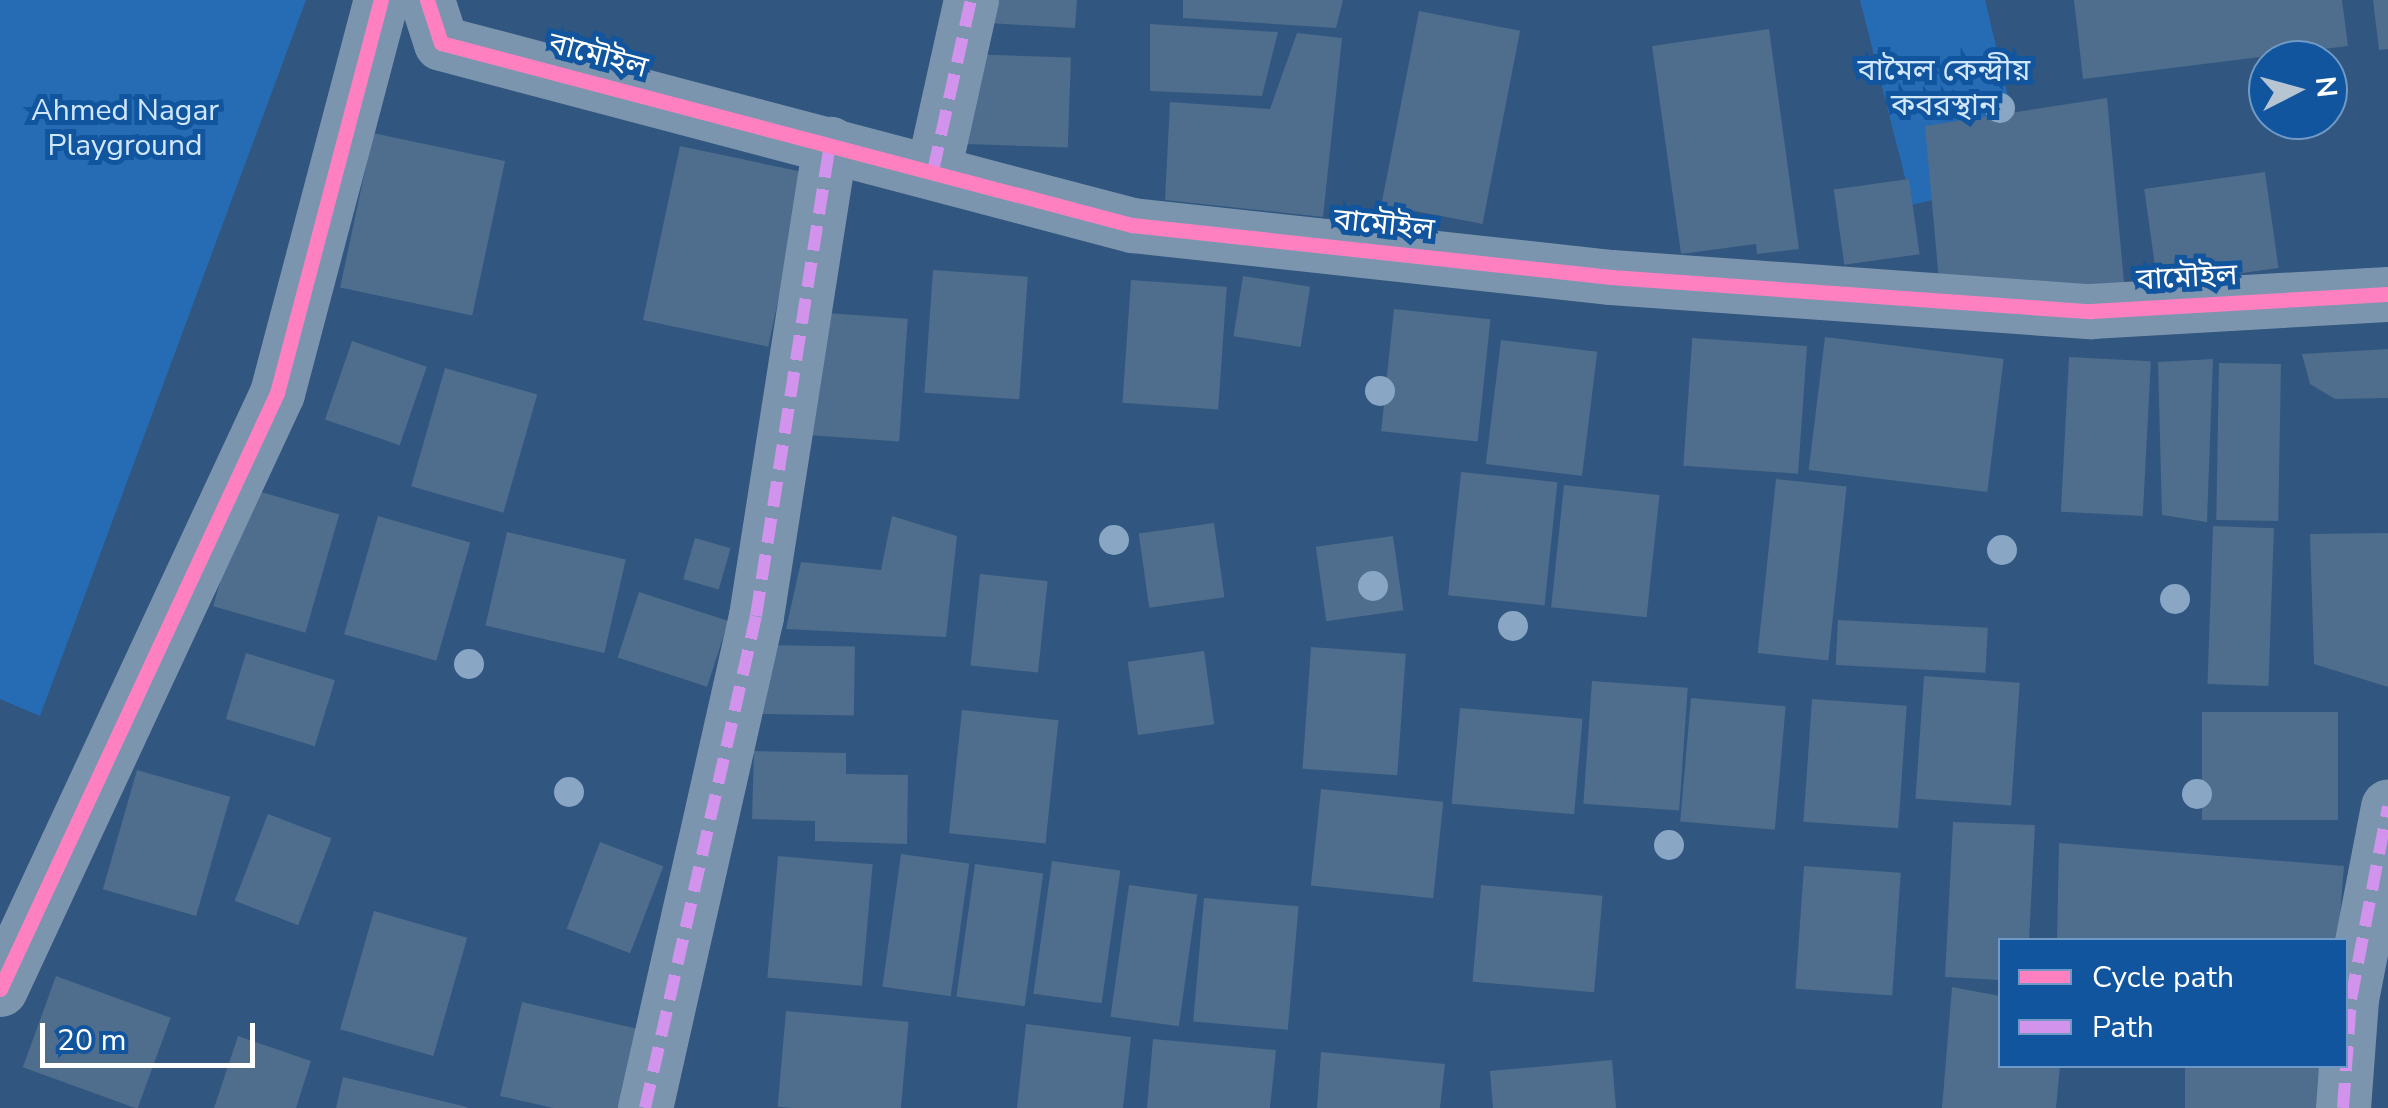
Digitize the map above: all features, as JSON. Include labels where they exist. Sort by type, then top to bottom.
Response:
[{"type":"street","points":[[0,988],[277,393],[381,0]]},
{"type":"street","name":"বামৌইল","points":[[427,0],[441,43],[1132,225],[1611,277],[2091,310],[2388,294]]},
{"type":"street","points":[[933,171],[970,0]]},
{"type":"street","points":[[645,1108],[756,616],[830,144]]},
{"type":"street","points":[[2348,999],[2388,807]]},
{"type":"street","points":[[2343,1108],[2345,1068]]},
{"type":"green space","name":"Ahmed Nagar Playground","points":[[0,0],[306,0],[40,716],[0,699]]},
{"type":"green space","name":"বামৈল কেন্দ্রীয় কবরস্থান","points":[[1860,0],[1985,0],[2027,176],[1912,205]]},
{"type":"building","points":[[988,0],[1077,0],[1075,28],[987,23]]},
{"type":"building","points":[[1183,0],[1343,0],[1336,28],[1183,18]]},
{"type":"building","points":[[2074,0],[2342,0],[2347,40],[2248,40],[2248,58],[2083,79]]},
{"type":"building","points":[[2373,0],[2388,0],[2388,49],[2379,50]]},
{"type":"building","points":[[1419,11],[1520,31],[1483,224],[1381,204]]},
{"type":"building","points":[[1150,24],[1278,32],[1262,96],[1150,91]]},
{"type":"building","points":[[1769,29],[1799,249],[1757,254],[1756,244],[1681,254],[1652,46]]},
{"type":"building","points":[[1297,33],[1342,38],[1323,217],[1165,200],[1170,102],[1270,109]]},
{"type":"building","points":[[968,54],[1071,58],[1068,148],[965,144]]},
{"type":"building","points":[[2107,98],[2125,293],[1940,292],[1925,126]]},
{"type":"building","points":[[373,133],[505,161],[472,316],[340,288]]},
{"type":"building","points":[[680,146],[805,173],[768,347],[643,320]]},
{"type":"building","points":[[2265,172],[2278,268],[2158,285],[2144,189]]},
{"type":"building","points":[[1909,179],[1920,254],[1844,265],[1834,190]]},
{"type":"building","points":[[933,270],[1028,277],[1019,399],[924,393]]},
{"type":"building","points":[[1243,276],[1310,287],[1301,347],[1233,336]]},
{"type":"building","points":[[1131,280],[1227,287],[1218,409],[1122,403]]},
{"type":"building","points":[[1394,309],[1490,319],[1478,441],[1381,431]]},
{"type":"building","points":[[812,312],[908,319],[899,441],[803,435]]},
{"type":"building","points":[[1825,337],[2004,359],[1987,492],[1809,470]]},
{"type":"building","points":[[1692,338],[1807,346],[1798,474],[1683,466]]},
{"type":"building","points":[[1501,340],[1597,352],[1582,476],[1486,464]]},
{"type":"building","points":[[352,341],[427,367],[400,445],[325,419]]},
{"type":"building","points":[[2388,349],[2388,398],[2335,399],[2310,384],[2302,354]]},
{"type":"building","points":[[2069,357],[2151,361],[2143,516],[2061,512]]},
{"type":"building","points":[[2213,359],[2207,522],[2162,515],[2158,362]]},
{"type":"building","points":[[2219,363],[2281,364],[2278,521],[2216,520]]},
{"type":"building","points":[[445,368],[537,394],[503,513],[411,486]]},
{"type":"building","points":[[1461,472],[1557,482],[1545,605],[1448,595]]},
{"type":"building","points":[[1776,479],[1847,486],[1828,660],[1758,653]]},
{"type":"building","points":[[1564,485],[1659,495],[1647,617],[1551,607]]},
{"type":"building","points":[[247,488],[339,514],[305,633],[213,606]]},
{"type":"building","points":[[378,516],[470,542],[436,661],[344,634]]},
{"type":"building","points":[[892,516],[957,536],[946,637],[786,629],[801,562],[881,570]]},
{"type":"building","points":[[1214,523],[1224,597],[1149,608],[1139,534]]},
{"type":"building","points":[[2213,526],[2274,528],[2268,686],[2207,684]]},
{"type":"building","points":[[507,532],[626,559],[604,653],[485,626]]},
{"type":"building","points":[[2388,533],[2388,687],[2314,664],[2310,534]]},
{"type":"building","points":[[1393,536],[1403,610],[1326,621],[1316,547]]},
{"type":"building","points":[[695,538],[731,548],[719,590],[683,579]]},
{"type":"building","points":[[980,574],[1048,581],[1038,673],[970,665]]},
{"type":"building","points":[[639,592],[728,621],[707,687],[618,658]]},
{"type":"building","points":[[1838,620],[1988,628],[1985,673],[1836,665]]},
{"type":"building","points":[[763,645],[855,647],[854,716],[762,714]]},
{"type":"building","points":[[1311,647],[1406,654],[1397,775],[1302,769]]},
{"type":"building","points":[[1204,651],[1214,724],[1138,735],[1128,662]]},
{"type":"building","points":[[246,653],[335,680],[315,746],[226,719]]},
{"type":"building","points":[[1924,676],[2020,683],[2011,805],[1915,799]]},
{"type":"building","points":[[1592,681],[1688,688],[1679,810],[1583,804]]},
{"type":"building","points":[[1691,698],[1786,706],[1775,830],[1680,822]]},
{"type":"building","points":[[1812,699],[1907,706],[1898,828],[1803,822]]},
{"type":"building","points":[[1460,708],[1583,719],[1574,814],[1452,804]]},
{"type":"building","points":[[962,710],[1058,720],[1046,843],[949,833]]},
{"type":"building","points":[[2202,712],[2338,712],[2338,820],[2202,820]]},
{"type":"building","points":[[754,751],[846,753],[846,774],[908,775],[907,844],[815,841],[815,821],[752,819]]},
{"type":"building","points":[[137,770],[230,797],[196,916],[103,889]]},
{"type":"building","points":[[1321,789],[1443,802],[1433,898],[1311,885]]},
{"type":"building","points":[[268,814],[331,838],[298,925],[235,901]]},
{"type":"building","points":[[1953,822],[2035,825],[2029,938],[1998,938],[1998,980],[1945,977]]},
{"type":"building","points":[[600,842],[663,866],[630,953],[567,929]]},
{"type":"building","points":[[2059,843],[2344,866],[2338,938],[2057,938]]},
{"type":"building","points":[[901,854],[969,864],[951,996],[882,987]]},
{"type":"building","points":[[778,856],[873,864],[862,986],[767,978]]},
{"type":"building","points":[[1052,861],[1120,871],[1102,1003],[1033,994]]},
{"type":"building","points":[[975,864],[1043,874],[1025,1006],[956,997]]},
{"type":"building","points":[[1804,866],[1901,873],[1892,995],[1795,989]]},
{"type":"building","points":[[1129,885],[1197,895],[1179,1026],[1110,1017]]},
{"type":"building","points":[[1481,885],[1603,896],[1594,992],[1473,982]]},
{"type":"building","points":[[1204,898],[1299,906],[1288,1030],[1193,1022]]},
{"type":"building","points":[[374,911],[467,938],[433,1056],[340,1029]]},
{"type":"building","points":[[56,976],[171,1018],[138,1108],[23,1067]]},
{"type":"building","points":[[1952,987],[1998,996],[1998,1068],[2060,1068],[2056,1108],[1942,1108]]},
{"type":"building","points":[[522,1002],[642,1030],[624,1108],[553,1108],[500,1096]]},
{"type":"building","points":[[786,1011],[909,1022],[901,1108],[778,1107]]},
{"type":"building","points":[[1026,1024],[1131,1037],[1123,1108],[1017,1108]]},
{"type":"building","points":[[238,1036],[311,1061],[296,1108],[214,1108]]},
{"type":"building","points":[[1153,1039],[1276,1050],[1270,1108],[1147,1108]]},
{"type":"building","points":[[1321,1052],[1445,1064],[1440,1108],[1317,1108]]},
{"type":"building","points":[[1612,1060],[1616,1108],[1493,1108],[1490,1071]]},
{"type":"building","points":[[2185,1068],[2319,1068],[2319,1108],[2185,1108]]},
{"type":"building","points":[[343,1077],[467,1107],[467,1108],[336,1108]]},
{"type":"marked path","points":[[933,171],[971,0]]},
{"type":"marked path","points":[[645,1108],[756,616],[830,144]]},
{"type":"marked path","points":[[2348,1040],[2351,999],[2388,807]]},
{"type":"marked path","points":[[2343,1108],[2346,1068]]},
{"type":"cycle path","points":[[0,989],[277,393],[381,0]]},
{"type":"cycle path","points":[[427,0],[441,43],[1132,225],[1611,277],[2091,311],[2388,294]]}]
